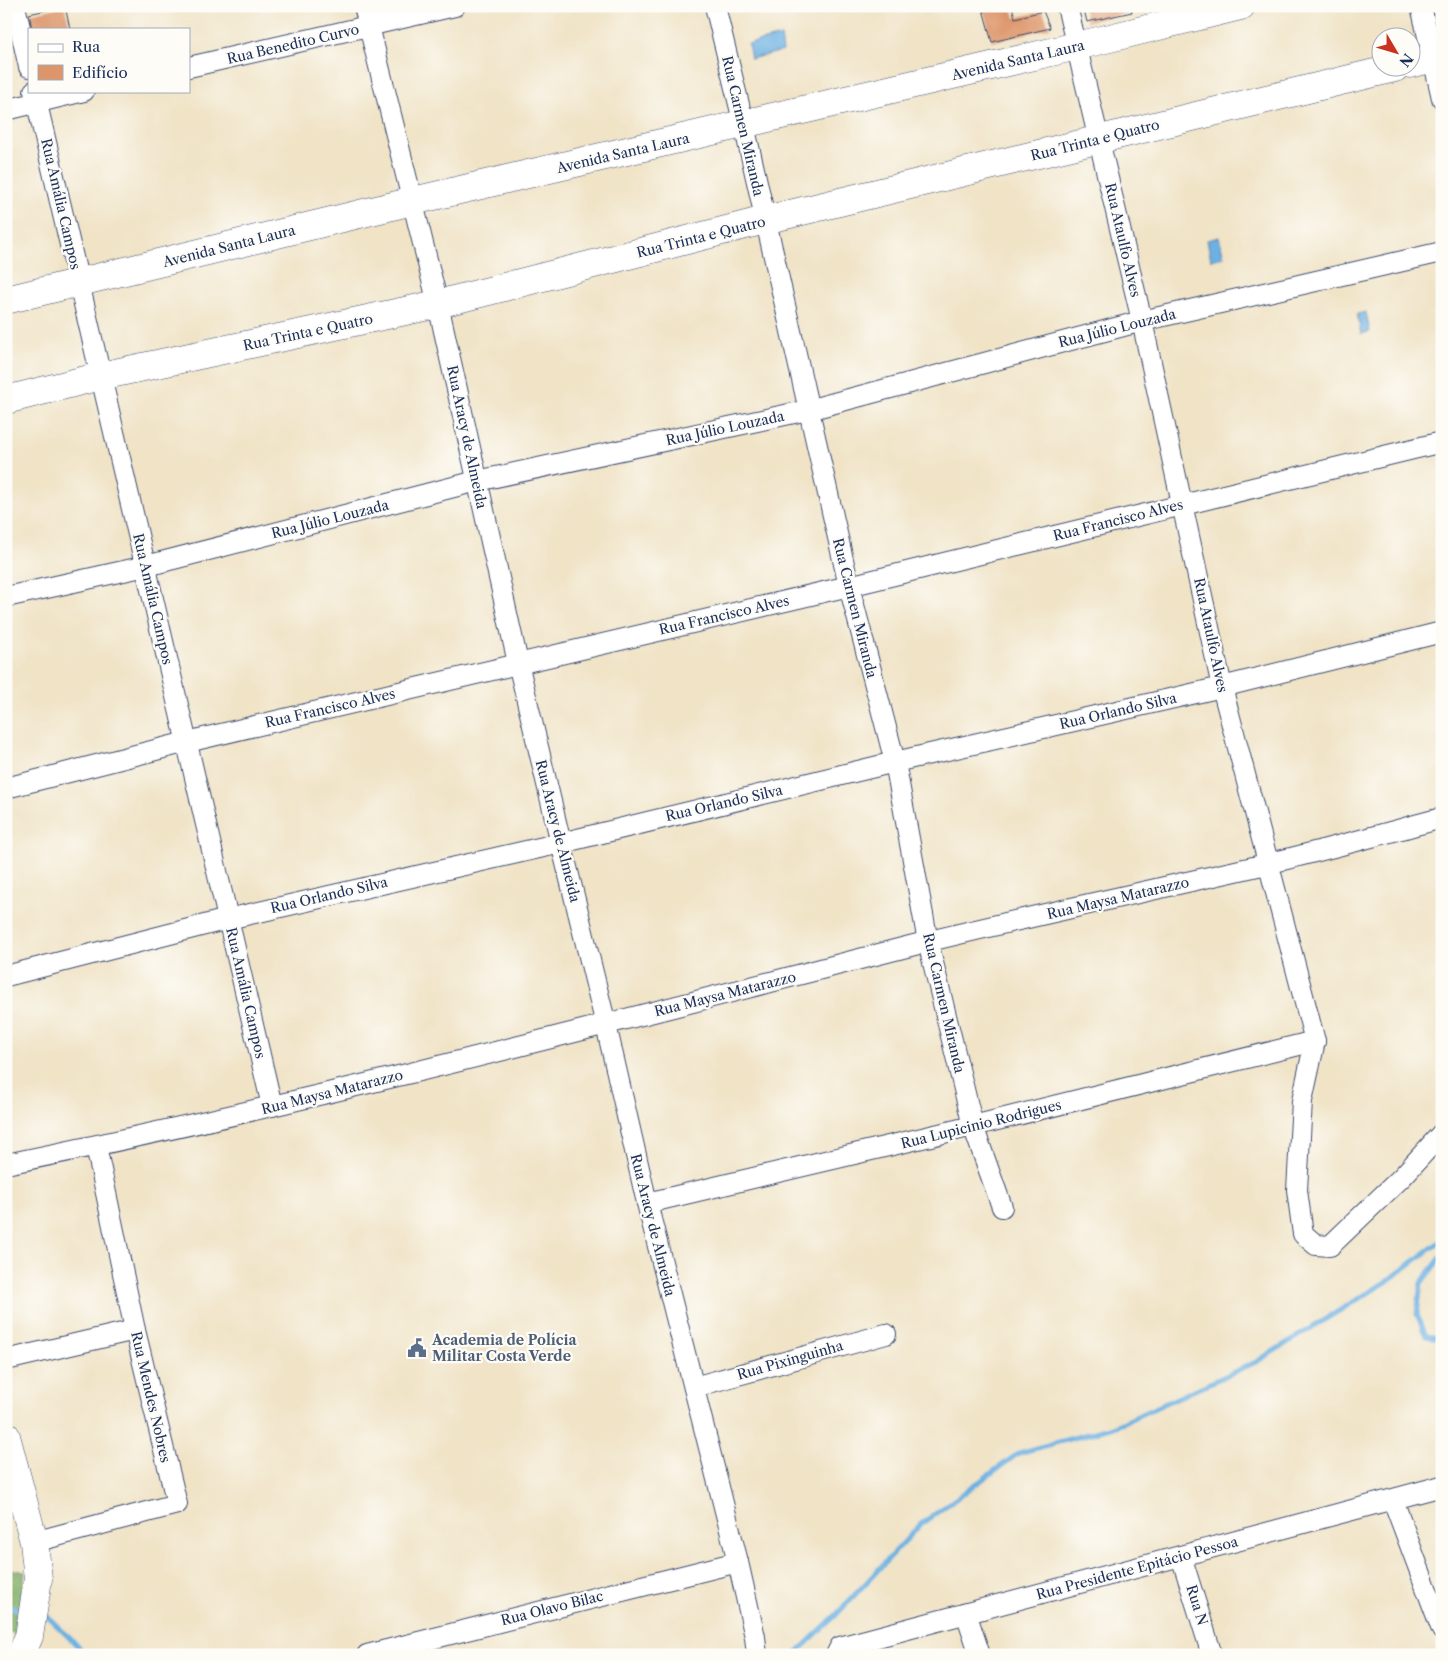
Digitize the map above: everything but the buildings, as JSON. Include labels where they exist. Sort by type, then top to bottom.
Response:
[{"type":"street","points":[[14,6],[28,63]]},
{"type":"street","name":"Rua Aracy de Almeida","points":[[364,6],[438,304],[518,664],[606,1025],[647,1203],[738,1562],[758,1655]]},
{"type":"street","name":"Rua Benedito Curvo","points":[[190,68],[455,6]]},
{"type":"street","name":"Rua Carmen Miranda","points":[[715,6],[849,586],[895,762],[928,942],[974,1126],[1002,1207]]},
{"type":"street","name":"Rua Ataulfo Alves","points":[[1067,6],[1142,321],[1222,687],[1315,1041],[1302,1101],[1297,1190],[1303,1234],[1316,1246],[1330,1246],[1402,1177],[1442,1133]]},
{"type":"street","name":"Avenida Santa Laura","points":[[6,300],[413,201],[744,125],[1241,6]]},
{"type":"street","points":[[1421,6],[1428,60],[1442,98]]},
{"type":"street","name":"Rua Trinta e Quatro","points":[[6,400],[101,376],[438,304],[765,220],[1370,74]]},
{"type":"street","points":[[6,110],[36,97],[76,92]]},
{"type":"street","name":"Rua Amália Campos","points":[[36,97],[272,1106]]},
{"type":"street","name":"Rua Júlio Louzada","points":[[6,597],[146,566],[477,482],[808,410],[1142,321],[1442,252]]},
{"type":"street","name":"Rua Francisco Alves","points":[[6,788],[187,742],[849,586],[1442,442]]},
{"type":"street","name":"Rua Orlando Silva","points":[[6,976],[228,918],[561,843],[895,762],[1222,687],[1442,632]]},
{"type":"street","name":"Rua Maysa Matarazzo","points":[[6,1164],[96,1146],[272,1106],[606,1025],[928,942],[1267,864],[1442,818]]},
{"type":"street","name":"Rua Lupicinio Rodrigues","points":[[647,1203],[974,1126],[1315,1041]]},
{"type":"street","name":"Rua Mendes Nobres","points":[[34,1542],[177,1504],[135,1330],[96,1146]]},
{"type":"street","points":[[6,1360],[135,1330]]},
{"type":"street","name":"Rua Pixinguinha","points":[[694,1387],[886,1334]]},
{"type":"street","points":[[6,1436],[34,1542],[38,1579],[25,1646]]},
{"type":"street","name":"Rua Presidente Epitácio Pessoa","points":[[836,1655],[840,1647],[1442,1486]]},
{"type":"street","points":[[1393,1500],[1442,1630]]},
{"type":"street","name":"Rua N","points":[[1181,1556],[1212,1655]]},
{"type":"street","name":"Rua Olavo Bilac","points":[[367,1655],[738,1562]]},
{"type":"street","points":[[966,1614],[980,1655]]},
{"type":"green space","points":[[6,1568],[25,1572],[17,1634],[6,1631]]},
{"type":"water","points":[[781,36],[783,51],[751,59],[748,44]]},
{"type":"water","points":[[1219,237],[1224,257],[1211,260],[1207,240]]},
{"type":"water","points":[[1366,312],[1370,332],[1361,334],[1357,314]]},
{"type":"waterway","points":[[794,1655],[835,1616],[921,1524],[1019,1453],[1113,1427],[1256,1362],[1389,1280],[1442,1240]]},
{"type":"waterway","points":[[1442,1256],[1421,1283],[1417,1314],[1426,1336],[1442,1338]]},
{"type":"waterway","points":[[6,1606],[25,1611]]},
{"type":"waterway","points":[[41,1615],[48,1617],[87,1655]]},
{"type":"place","name":"Academia de Polícia Militar Costa Verde","points":[[417,1348]]}]
